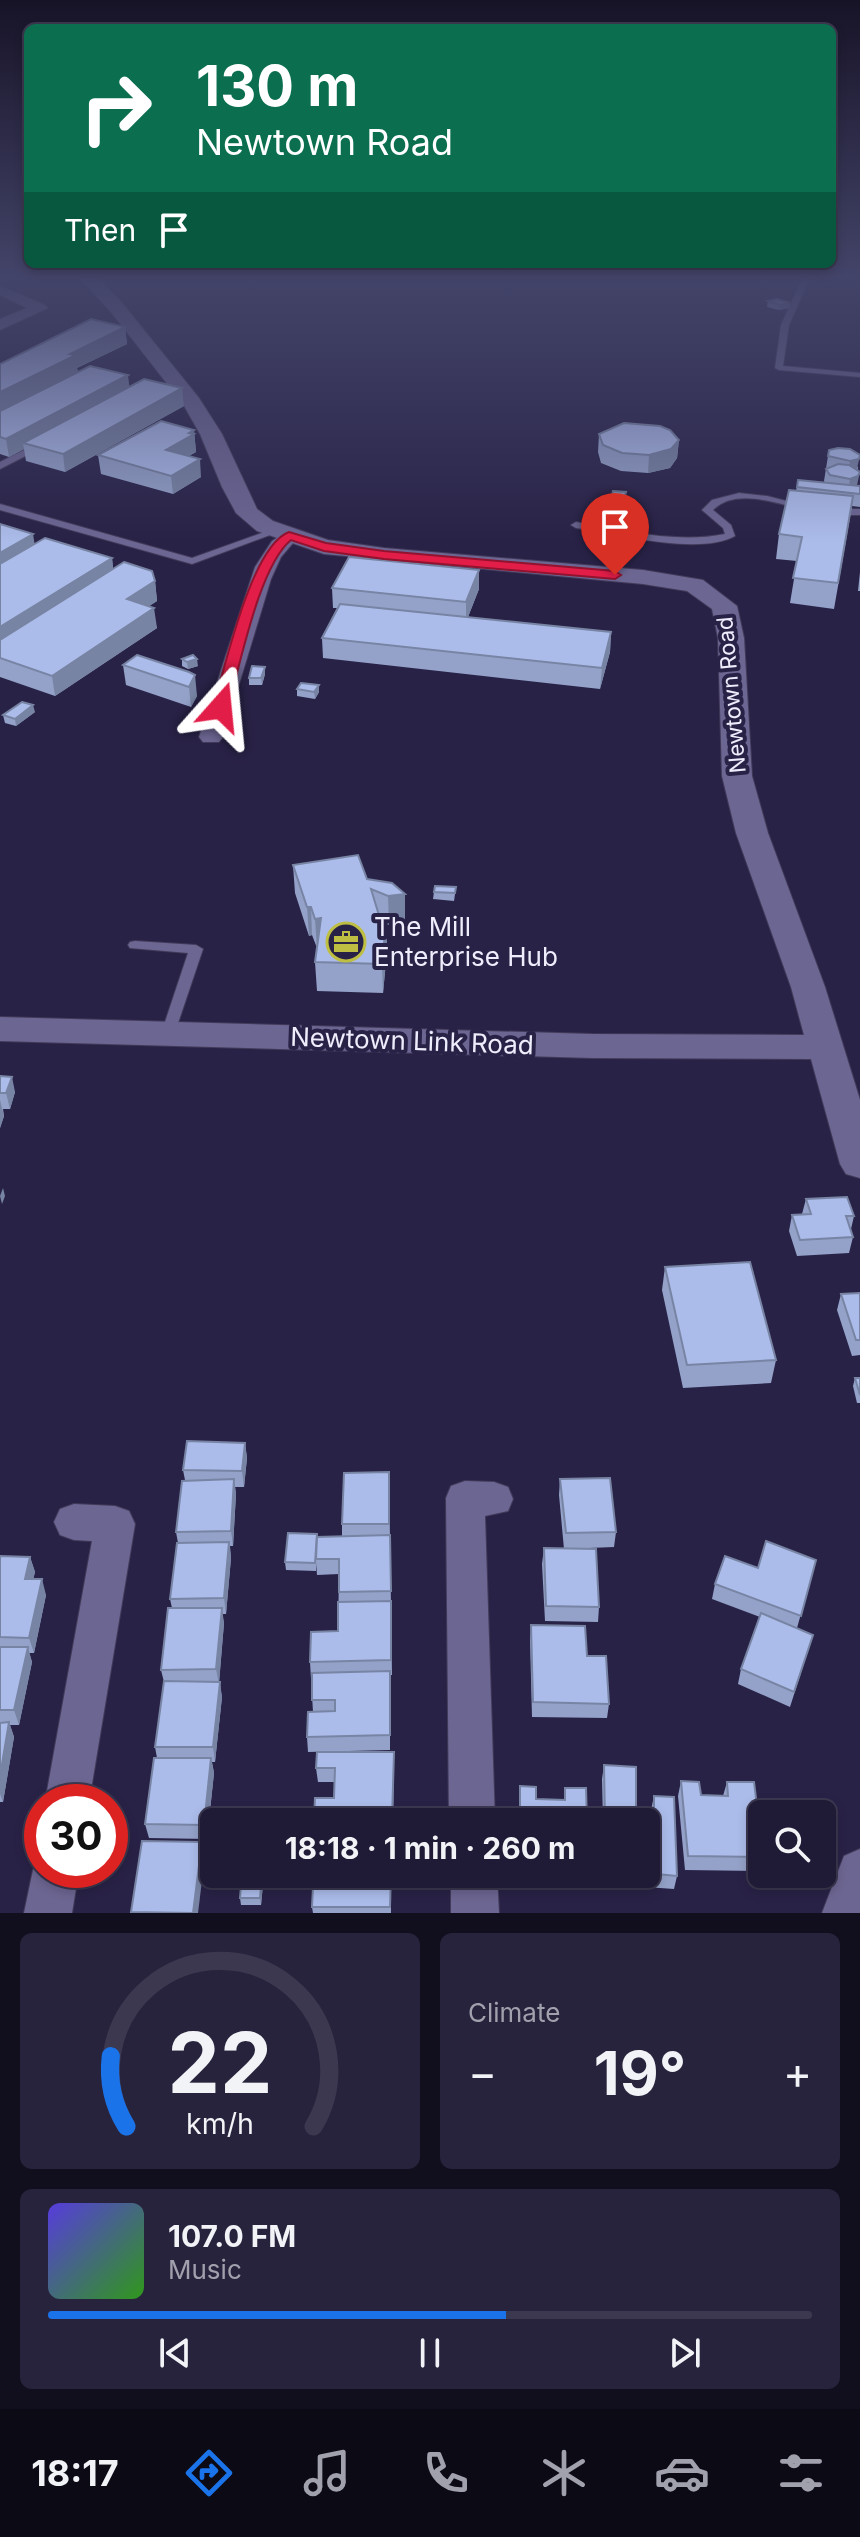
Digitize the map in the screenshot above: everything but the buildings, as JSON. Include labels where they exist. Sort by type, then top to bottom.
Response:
[{"type":"street","name":"Newtown Road","points":[[162,364],[192,402],[211,434],[233,487],[248,513],[283,533],[324,547],[384,555],[694,585],[724,606],[731,638],[737,776],[752,833],[808,987],[823,1047],[860,1164]]},
{"type":"street","points":[[211,737],[255,590],[283,533]]},
{"type":"street","name":"Newtown Link Road","points":[[0,1029],[592,1046],[823,1047]]},
{"type":"street","points":[[472,1808],[465,1498],[494,1499]]},
{"type":"street","points":[[70,1784],[115,1524],[74,1522]]},
{"type":"street","points":[[846,1913],[860,1872]]},
{"type":"street","points":[[48,1913],[53,1888]]},
{"type":"street","points":[[474,1888],[475,1913]]},
{"type":"lane","points":[[780,364],[779,368],[860,375]]},
{"type":"lane","points":[[0,466],[53,437]]},
{"type":"lane","points":[[576,525],[680,539],[716,540],[730,536],[728,527],[707,510],[712,502],[726,496],[750,496],[845,514],[860,512]]},
{"type":"lane","points":[[0,507],[192,561],[283,533]]},
{"type":"lane","points":[[135,945],[196,949],[168,1034]]},
{"type":"place","name":"The Mill Enterprise Hub","points":[[346,942]]},
{"type":"route","points":[[221,707],[255,590],[276,546],[289,536],[324,547],[384,555],[615,575]]}]
